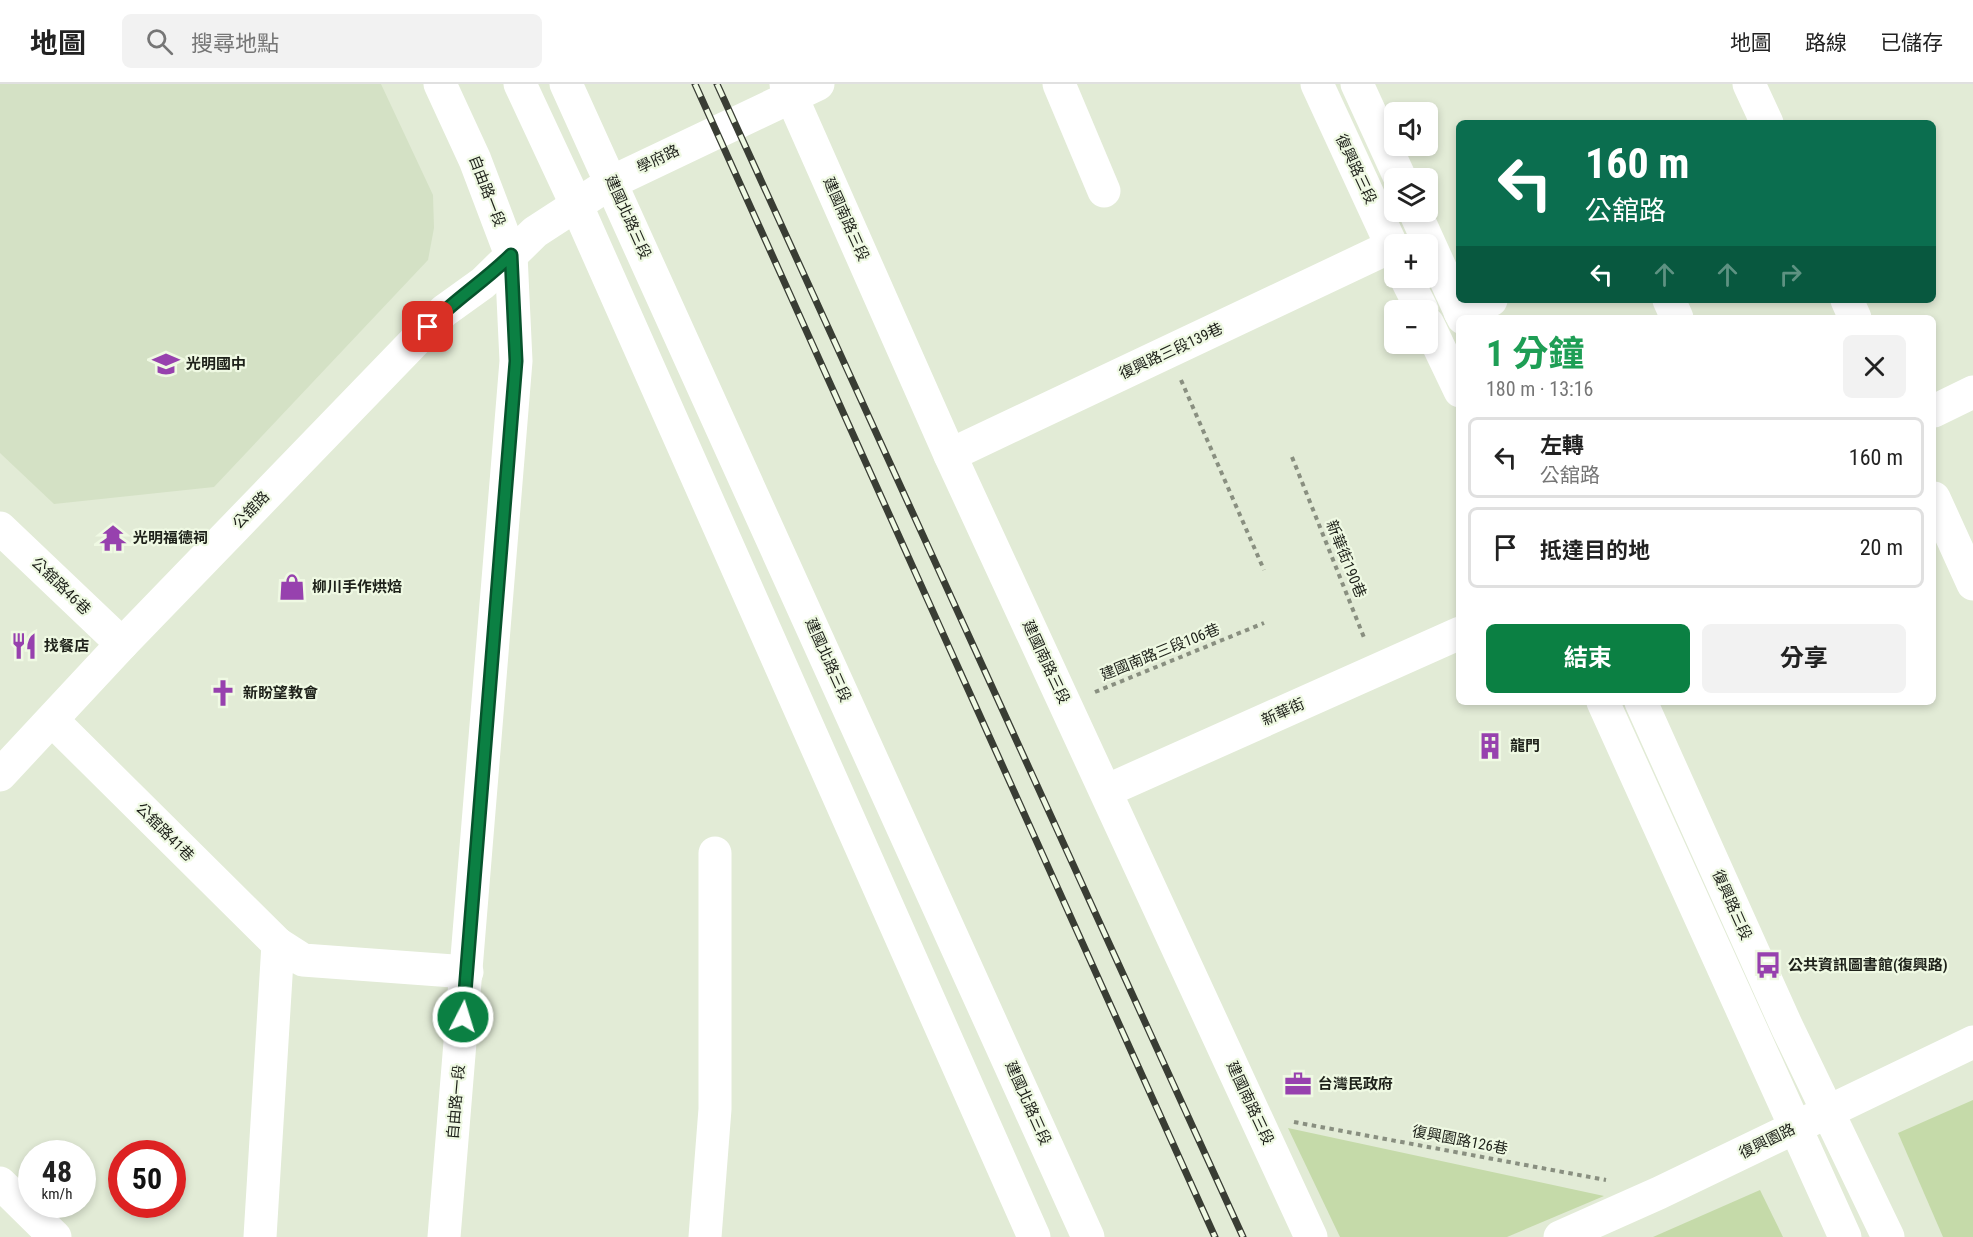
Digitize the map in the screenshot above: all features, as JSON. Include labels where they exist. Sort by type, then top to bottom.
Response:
[{"type":"street","name":"自由路一段","points":[[440,84],[475,160],[511,255],[516,361],[444,1237]]},
{"type":"street","points":[[520,84],[576,204],[1034,1237]]},
{"type":"street","name":"建國北路三段","points":[[566,84],[1088,1237]]},
{"type":"street","points":[[1059,84],[1104,191]]},
{"type":"street","name":"復興路三段","points":[[1317,84],[1386,234]]},
{"type":"street","points":[[1357,84],[1395,168]]},
{"type":"street","points":[[1749,84],[1766,120]]},
{"type":"street","name":"學府路","points":[[511,255],[535,231],[612,182],[798,88]]},
{"type":"street","name":"建國南路三段","points":[[798,88],[950,454],[1311,1237]]},
{"type":"street","points":[[1419,222],[1461,315],[1485,303]]},
{"type":"street","name":"復興路三段139巷","points":[[950,454],[1384,254]]},
{"type":"street","name":"公舘路","points":[[0,775],[122,644],[444,311],[483,283],[511,255]]},
{"type":"street","points":[[1438,345],[1456,384]]},
{"type":"street","points":[[1936,410],[1973,392]]},
{"type":"street","points":[[1936,502],[1973,584]]},
{"type":"street","name":"公舘路46巷","points":[[0,528],[122,644]]},
{"type":"street","name":"新華街","points":[[1106,791],[1456,635]]},
{"type":"street","points":[[1604,705],[1845,1237]]},
{"type":"street","name":"復興路三段","points":[[1642,705],[1786,1027],[1887,1237]]},
{"type":"street","name":"公舘路41巷","points":[[52,720],[278,944],[303,960],[467,972]]},
{"type":"street","points":[[705,1237],[716,1109],[715,853]]},
{"type":"street","points":[[260,1237],[278,944]]},
{"type":"street","name":"復興園路","points":[[1560,1237],[1659,1193],[1973,1042]]},
{"type":"street","points":[[0,1183],[56,1237]]},
{"type":"path","points":[[1168,352],[1264,570]]},
{"type":"path","name":"新華街190巷","points":[[1292,457],[1377,669]]},
{"type":"path","name":"建國南路三段106巷","points":[[1066,704],[1264,623]]},
{"type":"path","name":"復興園路126巷","points":[[1256,1115],[1614,1181],[1659,1193]]},
{"type":"shaded area","name":"光明國中","points":[[0,84],[381,84],[433,195],[434,228],[428,260],[214,487],[54,504],[0,453]]},
{"type":"green space","points":[[1973,1100],[1973,1237],[1943,1237],[1898,1133]]},
{"type":"green space","points":[[1288,1128],[1604,1196],[1507,1237],[1340,1237]]},
{"type":"green space","points":[[1760,1190],[1783,1237],[1653,1237]]},
{"type":"railway","points":[[695,84],[1215,1237]]},
{"type":"railway","points":[[717,84],[1243,1237]]},
{"type":"place","name":"光明國中","points":[[166,364]]},
{"type":"place","name":"光明福德祠","points":[[113,538]]},
{"type":"place","name":"柳川手作烘焙","points":[[292,587]]},
{"type":"place","name":"找餐店","points":[[24,646]]},
{"type":"place","name":"新盼望教會","points":[[223,693]]},
{"type":"place","name":"龍門","points":[[1490,746]]},
{"type":"place","name":"公共資訊圖書館(復興路)","points":[[1768,965]]},
{"type":"place","name":"台灣民政府","points":[[1298,1084]]},
{"type":"route","points":[[428,327],[444,311],[483,283],[511,255],[516,361],[463,1017]]}]
